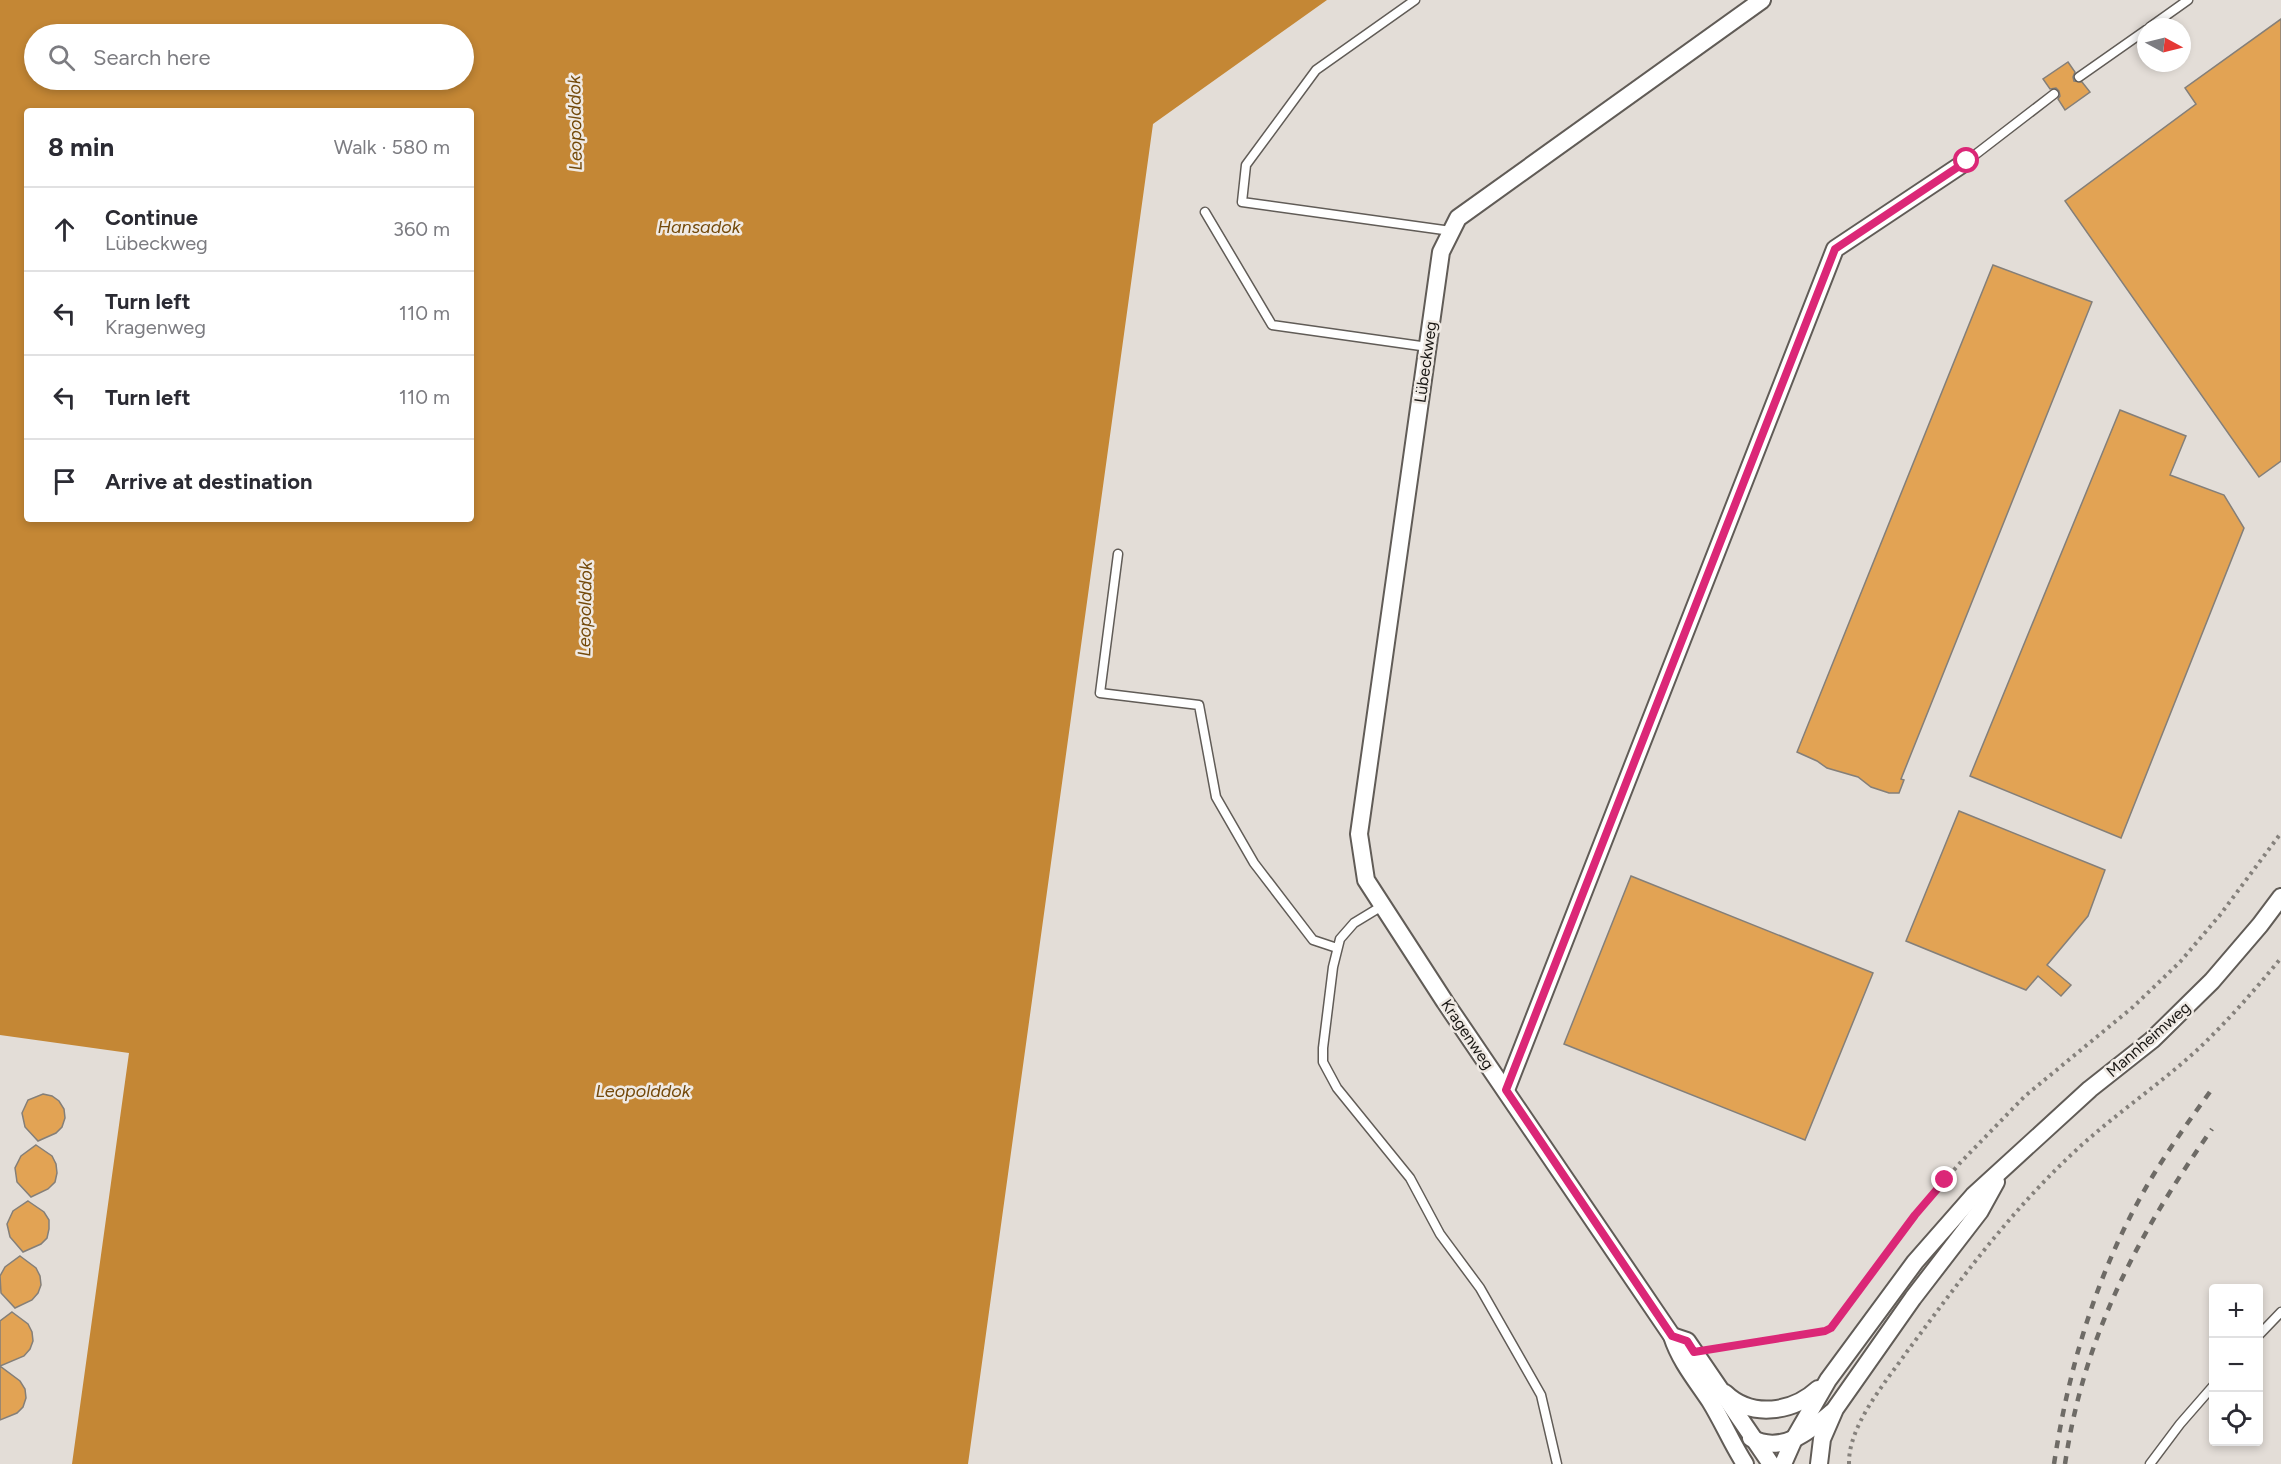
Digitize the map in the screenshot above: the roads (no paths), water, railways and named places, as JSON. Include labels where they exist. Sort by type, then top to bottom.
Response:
[{"type":"street","name":"Lübeckweg","points":[[1366,880],[1359,834],[1441,252],[1458,218],[1762,0]]},
{"type":"street","points":[[1506,1090],[1835,249],[1967,161]]},
{"type":"street","name":"Kragenweg","points":[[1366,880],[1672,1336],[1678,1354],[1712,1404],[1731,1443],[1745,1464]]},
{"type":"street","name":"Mannheimweg","points":[[1828,1380],[1915,1262],[1973,1196],[2091,1089],[2159,1033],[2212,981],[2281,897]]},
{"type":"street","name":"Mannheimweg","points":[[1819,1464],[1822,1438],[1835,1409],[1913,1298],[1980,1211],[2003,1168]]},
{"type":"street","name":"Kragenweg","points":[[1672,1336],[1687,1341],[1771,1464]]},
{"type":"street","points":[[1783,1464],[1794,1439],[1828,1380]]},
{"type":"street","name":"Kragenweg","points":[[1716,1383],[1731,1398],[1747,1405],[1764,1409],[1781,1409],[1807,1400],[1828,1380]]},
{"type":"street","points":[[1712,1404],[1742,1432],[1755,1440]]},
{"type":"street","name":"Mannheimweg","points":[[1755,1440],[1784,1443],[1814,1427],[1835,1409]]},
{"type":"lane","points":[[1415,0],[1316,70],[1246,165],[1242,202],[1451,231]]},
{"type":"lane","points":[[2163,18],[2188,0]]},
{"type":"lane","points":[[2079,77],[2137,36]]},
{"type":"lane","points":[[1967,161],[2054,94]]},
{"type":"lane","points":[[1205,212],[1272,325],[1428,347]]},
{"type":"lane","points":[[1118,554],[1100,693],[1199,705],[1216,797],[1254,863],[1312,940],[1337,948]]},
{"type":"lane","points":[[1382,906],[1347,929],[1340,939],[1323,1048],[1323,1062],[1337,1088],[1410,1178],[1440,1234],[1480,1288],[1541,1395],[1557,1464]]},
{"type":"lane","points":[[2263,1332],[2281,1312]]},
{"type":"lane","points":[[2150,1464],[2209,1391]]},
{"type":"water","points":[[0,0],[1327,0],[1153,124],[968,1464],[72,1464],[129,1053],[0,1035]]},
{"type":"railway","points":[[2054,1464],[2075,1362],[2096,1295],[2109,1263],[2147,1186],[2212,1089]]},
{"type":"railway","points":[[2065,1464],[2074,1417],[2100,1329],[2138,1247],[2185,1168],[2212,1129]]},
{"type":"water label","name":"Leopolddok","points":[[575,123]]},
{"type":"water label","name":"Hansadok","points":[[699,227]]},
{"type":"water label","name":"Leopolddok","points":[[585,609]]},
{"type":"water label","name":"Leopolddok","points":[[643,1091]]}]
